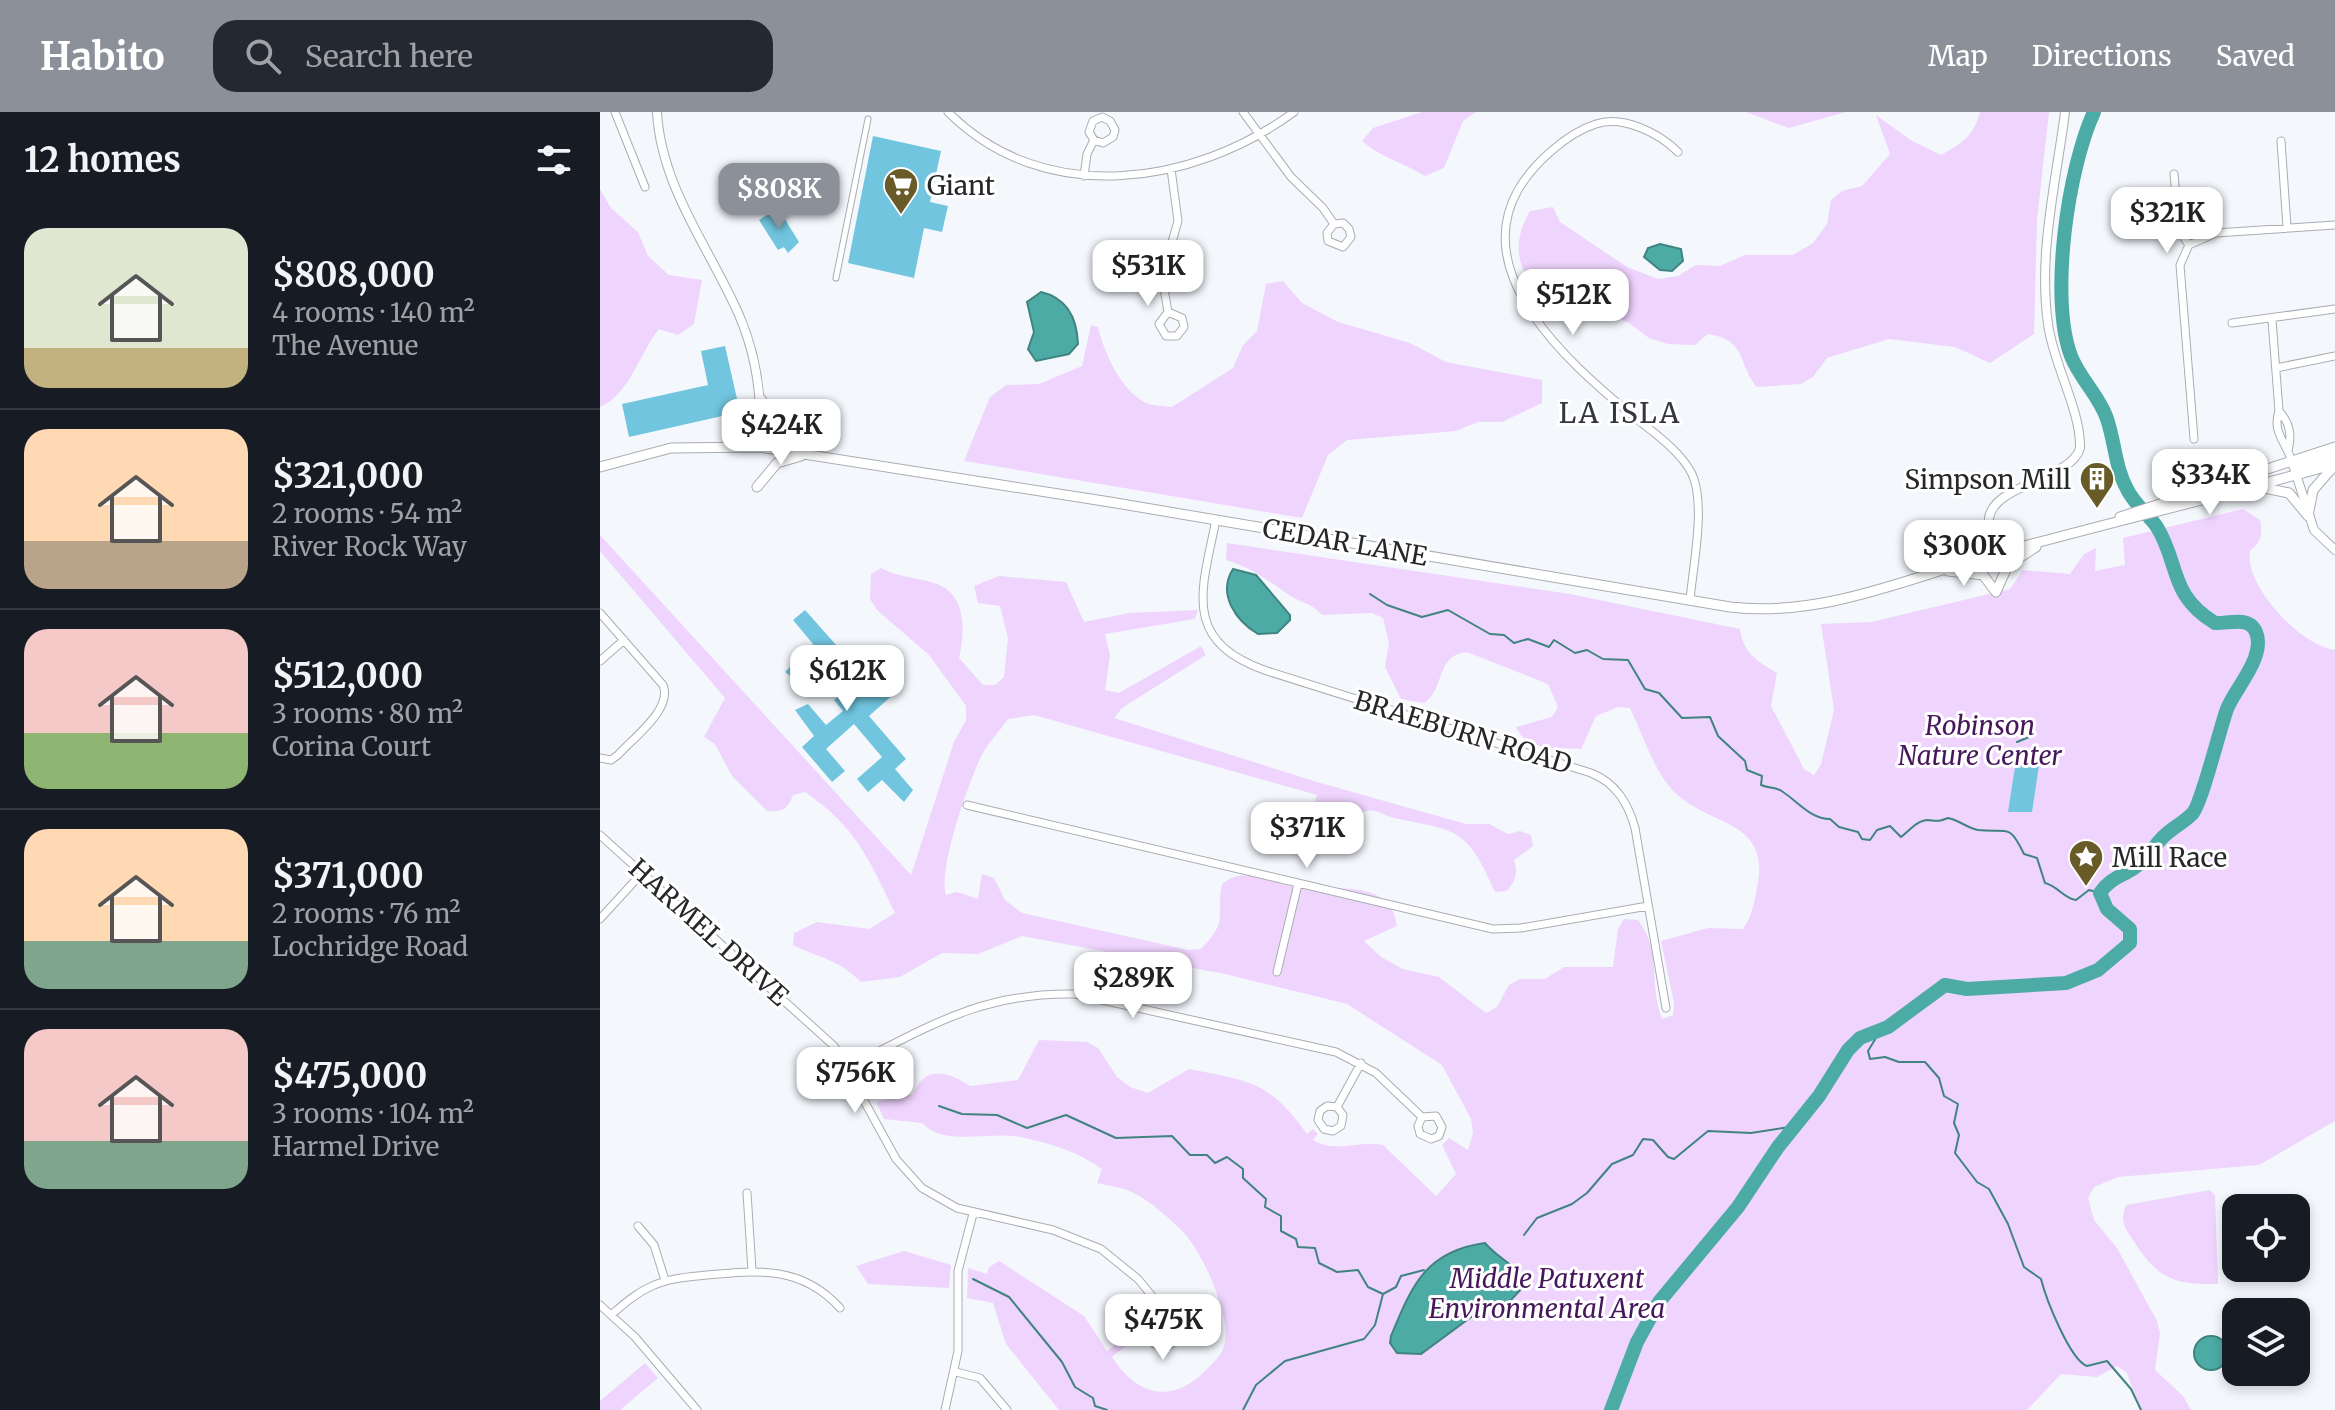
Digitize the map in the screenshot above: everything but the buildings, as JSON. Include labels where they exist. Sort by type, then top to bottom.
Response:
[{"type":"main road","points":[[761,399],[781,434],[808,455]]},
{"type":"main road","name":"CEDAR LANE","points":[[600,467],[671,448],[759,447],[1690,600],[1754,610],[1792,610],[2083,530],[2255,487],[2292,463],[2335,464]]},
{"type":"main road","name":"CEDAR LANE","points":[[2083,530],[2335,447]]},
{"type":"main road","points":[[757,487],[777,463],[808,455]]},
{"type":"main road","points":[[2292,463],[2335,455]]},
{"type":"main road","points":[[2308,516],[2313,490],[2335,464]]},
{"type":"main road","points":[[2255,487],[2289,493],[2308,516]]},
{"type":"main road","points":[[1942,570],[1983,575],[1996,592],[2008,565],[2046,540]]},
{"type":"street","points":[[615,112],[645,187]]},
{"type":"street","points":[[657,112],[664,159],[740,316],[755,364],[761,399],[759,447]]},
{"type":"street","points":[[948,112],[969,131],[1007,155],[1043,169],[1114,177],[1171,169],[1220,156],[1260,136],[1294,112]]},
{"type":"street","points":[[1243,112],[1301,190],[1323,208],[1334,224]]},
{"type":"street","points":[[1992,555],[1989,520],[1993,508],[2030,483],[2070,463],[2080,448],[2051,340],[2044,287],[2048,225],[2065,112]]},
{"type":"street","points":[[836,278],[868,119]]},
{"type":"street","points":[[1678,152],[1665,140],[1635,127],[1616,122],[1591,126],[1539,164],[1523,183],[1509,215],[1505,240],[1517,287],[1548,331],[1584,373],[1674,451],[1690,469],[1698,502],[1690,600]]},
{"type":"street","points":[[1084,176],[1087,154],[1094,140]]},
{"type":"street","points":[[2281,141],[2287,227]]},
{"type":"street","points":[[1168,312],[1162,277],[1178,221],[1171,169]]},
{"type":"street","points":[[2174,174],[2179,231],[2189,245]]},
{"type":"street","points":[[2194,439],[2180,265],[2189,245],[2216,233],[2335,225]]},
{"type":"street","points":[[2232,323],[2272,320],[2335,309]]},
{"type":"street","points":[[2272,320],[2279,411],[2286,419],[2291,438],[2292,463],[2308,516],[2318,537],[2335,550]]},
{"type":"street","points":[[2276,368],[2335,356]]},
{"type":"street","name":"BRAEBURN ROAD","points":[[1216,520],[1201,601],[1207,629],[1223,650],[1267,671],[1599,776],[1614,787],[1629,809],[1666,1008]]},
{"type":"street","points":[[600,613],[663,685],[666,697],[618,755],[611,760],[600,758]]},
{"type":"street","points":[[600,661],[624,640]]},
{"type":"street","points":[[967,805],[1493,929],[1521,928],[1648,906]]},
{"type":"street","name":"HARMEL DRIVE","points":[[600,835],[819,1030],[848,1067],[889,1147],[906,1173],[933,1196],[973,1214],[1053,1230],[1101,1249],[1138,1279],[1156,1301],[1162,1321]]},
{"type":"street","points":[[600,919],[642,873]]},
{"type":"street","points":[[1277,972],[1298,884]]},
{"type":"street","points":[[848,1067],[971,1007],[1014,996],[1055,993],[1110,999],[1322,1048],[1361,1063],[1387,1081],[1422,1117]]},
{"type":"street","points":[[1337,1107],[1361,1063]]},
{"type":"street","points":[[747,1193],[752,1270]]},
{"type":"street","points":[[945,1410],[956,1372],[958,1271],[973,1214]]},
{"type":"street","points":[[638,1226],[654,1245],[665,1280]]},
{"type":"street","points":[[611,1315],[642,1291],[665,1280],[752,1270],[781,1272],[807,1281],[840,1308]]},
{"type":"street","points":[[600,1305],[644,1346],[697,1410]]},
{"type":"street","points":[[956,1372],[980,1378],[1007,1410]]},
{"type":"green space","points":[[1422,112],[1476,112],[1463,121],[1444,168],[1425,176],[1362,141],[1373,128]]},
{"type":"green space","points":[[1746,112],[1846,112],[1789,128]]},
{"type":"green space","points":[[1980,112],[2049,112],[2037,220],[2034,334],[1990,363],[1955,347],[1889,339],[1827,358],[1813,377],[1801,384],[1757,387],[1736,348],[1721,337],[1708,334],[1695,345],[1668,344],[1649,338],[1629,323],[1605,312],[1554,314],[1534,289],[1522,266],[1519,241],[1530,211],[1553,207],[1560,222],[1627,267],[1658,279],[1678,276],[1696,265],[1720,266],[1745,255],[1793,255],[1813,243],[1827,224],[1831,200],[1842,191],[1862,186],[1890,154],[1876,115],[1912,141],[1941,155],[1966,138]]},
{"type":"green space","points":[[600,189],[611,208],[638,232],[648,256],[669,275],[702,280],[694,324],[678,335],[659,329],[627,383],[600,407]]},
{"type":"green space","points":[[1283,281],[1302,303],[1338,322],[1410,343],[1446,362],[1542,380],[1542,403],[1502,422],[1478,422],[1456,431],[1347,440],[1328,455],[1302,518],[964,461],[990,397],[1006,385],[1039,384],[1082,366],[1091,325],[1098,327],[1109,359],[1128,389],[1146,403],[1172,407],[1233,368],[1243,345],[1257,331],[1266,284]]},
{"type":"green space","points":[[2243,509],[2260,520],[2259,541],[2250,551],[2256,581],[2265,597],[2307,638],[2335,650],[2335,1121],[2259,1165],[2118,1177],[2094,1187],[2088,1198],[2094,1220],[2117,1248],[2157,1321],[2160,1333],[2155,1370],[2183,1396],[2191,1410],[2140,1410],[2127,1373],[2117,1366],[2097,1377],[2061,1374],[2027,1410],[1059,1410],[1006,1344],[993,1303],[967,1298],[968,1268],[987,1274],[989,1267],[999,1261],[1084,1316],[1107,1351],[1149,1319],[1142,1333],[1112,1357],[1132,1380],[1156,1391],[1168,1392],[1193,1381],[1216,1359],[1224,1346],[1226,1334],[1220,1304],[1200,1256],[1180,1229],[1146,1200],[1128,1190],[1097,1183],[1102,1169],[1083,1157],[1020,1137],[955,1136],[931,1130],[922,1123],[884,1119],[876,1102],[913,1094],[918,1084],[931,1075],[946,1074],[970,1086],[1018,1080],[1039,1040],[1087,1042],[1098,1048],[1117,1077],[1130,1087],[1148,1093],[1189,1069],[1257,1086],[1281,1103],[1307,1134],[1313,1129],[1318,1134],[1313,1140],[1330,1146],[1383,1145],[1436,1196],[1456,1174],[1442,1145],[1449,1138],[1468,1150],[1473,1133],[1471,1119],[1442,1065],[1347,1004],[1225,974],[1022,936],[978,954],[942,953],[900,977],[861,982],[837,964],[793,945],[794,933],[817,922],[869,929],[895,913],[859,845],[823,805],[805,792],[793,795],[784,809],[767,811],[732,776],[715,744],[704,737],[725,698],[600,551],[600,535],[911,875],[954,742],[966,720],[966,706],[929,655],[877,610],[870,599],[871,574],[881,568],[947,589],[962,616],[959,658],[983,685],[995,685],[1004,677],[1008,638],[1000,606],[978,603],[974,586],[999,576],[1066,582],[1084,622],[1129,613],[1198,610],[1195,619],[1105,634],[1110,655],[1105,690],[1119,693],[1201,646],[1206,655],[1122,708],[1114,718],[1317,782],[1466,824],[1489,824],[1508,834],[1520,831],[1531,835],[1533,846],[1514,860],[1515,876],[1507,891],[1495,892],[1468,844],[1447,830],[1368,811],[1359,814],[1325,843],[1305,838],[1317,795],[1034,715],[1008,719],[982,755],[961,808],[950,848],[946,895],[957,892],[978,899],[982,874],[994,878],[1005,900],[1022,913],[1188,950],[1201,949],[1216,931],[1222,884],[1231,878],[1259,877],[1298,887],[1343,888],[1372,893],[1393,910],[1397,926],[1364,941],[1381,957],[1403,969],[1439,977],[1486,1013],[1497,1007],[1509,985],[1520,979],[1545,979],[1564,967],[1613,967],[1618,929],[1624,919],[1638,920],[1646,932],[1653,956],[1662,1019],[1673,1015],[1674,1003],[1661,941],[1708,928],[1743,929],[1754,904],[1759,864],[1755,847],[1745,835],[1683,799],[1669,786],[1652,759],[1630,708],[1618,707],[1596,716],[1581,749],[1535,744],[1527,741],[1516,727],[1552,717],[1558,707],[1548,684],[1467,652],[1450,659],[1436,689],[1424,703],[1401,699],[1385,667],[1389,643],[1383,618],[1372,613],[1322,615],[1259,574],[1226,560],[1227,543],[1570,594],[1740,629],[1748,650],[1777,673],[1771,706],[1804,769],[1814,775],[1821,764],[1834,710],[1821,624],[1871,622],[2010,589],[2023,570],[2070,574],[2084,554],[2096,548],[2095,571],[2125,565],[2123,538]]},
{"type":"green space","points":[[2210,1190],[2215,1195],[2218,1284],[2189,1283],[2168,1277],[2150,1263],[2127,1231],[2123,1219],[2126,1205]]},
{"type":"green space","points":[[904,1251],[951,1265],[949,1288],[868,1284],[856,1266]]},
{"type":"green space","points":[[645,1363],[658,1378],[620,1410],[600,1410],[600,1401]]},
{"type":"shaded area","points":[[1660,244],[1681,249],[1683,261],[1672,271],[1660,270],[1644,257],[1648,248]]},
{"type":"shaded area","points":[[1041,292],[1058,299],[1069,310],[1078,344],[1069,354],[1036,361],[1028,349],[1034,332],[1027,302]]},
{"type":"shaded area","points":[[1233,569],[1256,575],[1290,615],[1290,620],[1277,633],[1258,634],[1236,614],[1227,588]]},
{"type":"shaded area","points":[[1485,1243],[1518,1271],[1527,1283],[1511,1300],[1478,1312],[1421,1354],[1397,1353],[1390,1343],[1391,1336],[1406,1301],[1424,1273],[1448,1254]]},
{"type":"shaded area","points":[[2205,1337],[2222,1340],[2222,1366],[2205,1369],[2195,1359],[2195,1347]]},
{"type":"waterway","points":[[1611,1410],[1637,1342],[1659,1302],[1738,1207],[1778,1147],[1819,1096],[1848,1050],[1860,1038],[1888,1027],[1945,985],[1967,989],[2066,983],[2098,970],[2130,943],[2130,929],[2107,909],[2100,893],[2111,881],[2139,865],[2163,837],[2196,808],[2227,709],[2254,660],[2258,640],[2251,626],[2242,622],[2215,623],[2200,612],[2182,590],[2157,527],[2127,489],[2104,411],[2071,356],[2062,301],[2064,233],[2076,166],[2094,112]]},
{"type":"waterway","points":[[1370,594],[1387,605],[1422,617],[1448,610],[1490,634],[1504,635],[1514,643],[1528,639],[1549,647],[1554,640],[1575,653],[1587,650],[1603,659],[1628,660],[1645,689],[1659,693],[1682,718],[1710,717],[1718,736],[1745,761],[1747,770],[1762,776],[1761,785],[1780,790],[1810,813],[1858,832],[1862,839],[1870,840],[1877,830],[1890,826],[1901,837],[1920,822],[1948,818],[1970,828],[2011,834],[2024,854],[2037,858],[2045,883],[2068,897],[2076,900],[2089,890],[2100,893]]},
{"type":"waterway","points":[[2017,742],[2029,737]]},
{"type":"waterway","points":[[1879,1033],[1868,1051],[1870,1059],[1885,1057],[1899,1062],[1925,1062],[1939,1078],[1944,1096],[1958,1104],[1954,1123],[1959,1135],[1955,1153],[1977,1182],[1989,1189],[2008,1224],[2024,1267],[2041,1279],[2053,1314],[2073,1353],[2087,1366],[2107,1361],[2131,1389],[2141,1410]]},
{"type":"waterway","points":[[939,1106],[962,1114],[997,1115],[1027,1128],[1066,1115],[1116,1138],[1172,1136],[1190,1155],[1207,1155],[1215,1163],[1227,1157],[1243,1169],[1243,1178],[1266,1199],[1265,1207],[1281,1216],[1281,1231],[1296,1239],[1298,1247],[1315,1248],[1319,1263],[1337,1272],[1358,1270],[1368,1287],[1383,1294]]},
{"type":"waterway","points":[[1524,1235],[1537,1218],[1572,1204],[1587,1193],[1612,1164],[1633,1155],[1643,1139],[1653,1140],[1668,1157],[1674,1159],[1708,1131],[1751,1133],[1796,1126]]},
{"type":"waterway","points":[[1243,1410],[1256,1385],[1285,1361],[1364,1339],[1375,1325],[1383,1294],[1396,1287],[1401,1276],[1424,1270]]},
{"type":"waterway","points":[[973,1279],[1009,1297],[1062,1362],[1075,1387],[1093,1398],[1095,1406],[1107,1410]]},
{"type":"place","name":"Giant","points":[[901,216]]},
{"type":"place","name":"Simpson Mill","points":[[2097,510]]},
{"type":"place","name":"Mill Race","points":[[2086,888]]},
{"type":"district","name":"LA ISLA","points":[[1620,413]]},
{"type":"park label","name":"Robinson Nature Center","points":[[1980,740]]},
{"type":"park label","name":"Middle Patuxent Environmental Area","points":[[1547,1293]]}]
